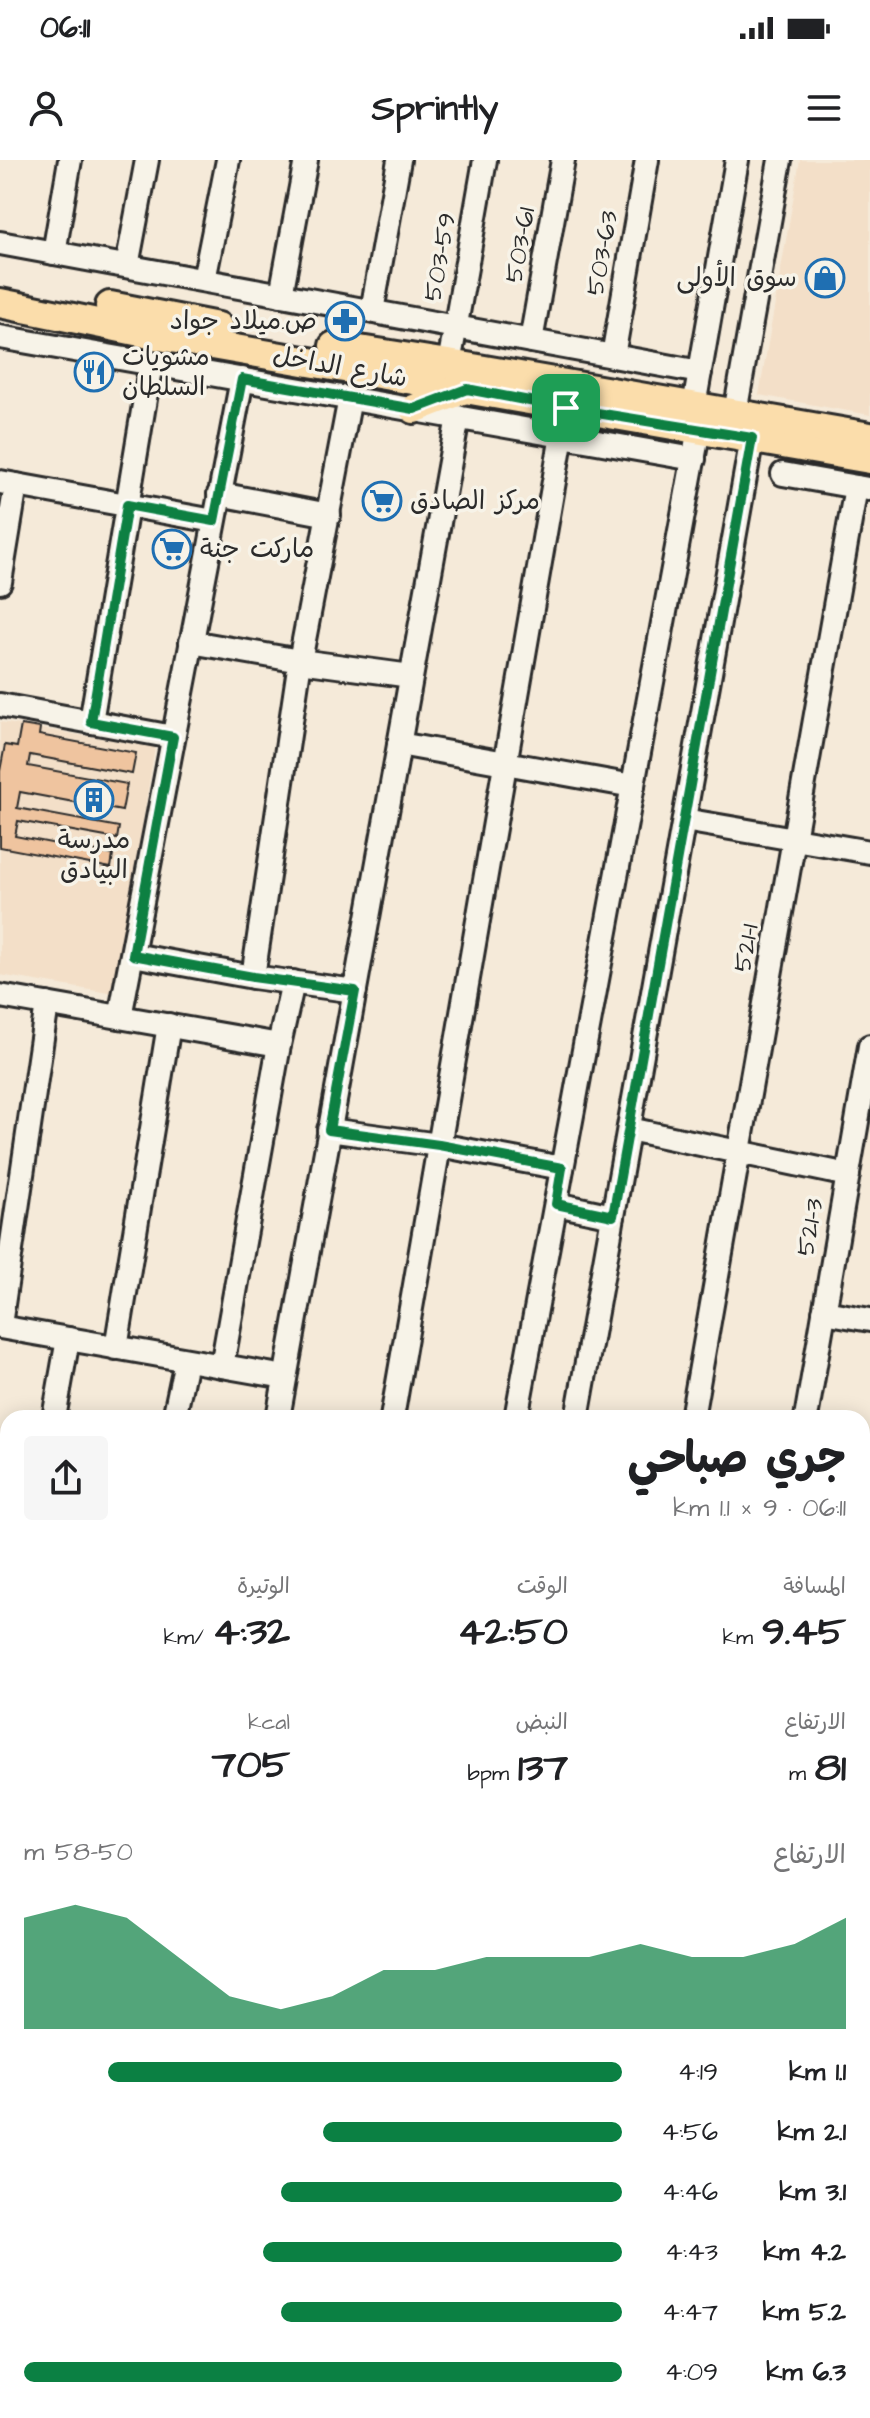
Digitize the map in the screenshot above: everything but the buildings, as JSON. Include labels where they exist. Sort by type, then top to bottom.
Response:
[{"type":"main road","name":"شارع الداخل","points":[[0,286],[211,326],[449,364],[697,417],[752,438],[870,459]]},
{"type":"main road","name":"شارع الداخل","points":[[0,303],[160,336],[566,408],[697,417],[735,413],[870,437]]},
{"type":"main road","points":[[414,409],[467,389]]},
{"type":"street","points":[[54,253],[70,160]]},
{"type":"street","points":[[127,266],[147,160]]},
{"type":"street","points":[[204,280],[228,160]]},
{"type":"street","points":[[281,295],[306,160]]},
{"type":"street","points":[[372,311],[399,160]]},
{"type":"street","name":"503-59","points":[[449,364],[485,160]]},
{"type":"street","name":"503-61","points":[[531,341],[563,160]]},
{"type":"street","name":"503-63","points":[[613,356],[647,160]]},
{"type":"street","points":[[517,1410],[694,459],[700,372],[737,160]]},
{"type":"street","points":[[735,413],[780,160]]},
{"type":"street","points":[[0,243],[700,372]]},
{"type":"street","points":[[0,337],[694,459]]},
{"type":"street","points":[[91,722],[151,363]]},
{"type":"street","points":[[120,1017],[242,379]]},
{"type":"street","points":[[253,977],[300,661],[350,398]]},
{"type":"street","points":[[279,1410],[458,417]]},
{"type":"street","points":[[393,1410],[562,435]]},
{"type":"street","points":[[578,1410],[752,438]]},
{"type":"street","points":[[783,474],[863,488]]},
{"type":"street","points":[[0,582],[8,483],[214,521]]},
{"type":"street","name":"521-1","points":[[693,1410],[794,839],[863,488]]},
{"type":"street","points":[[219,494],[329,515]]},
{"type":"street","points":[[191,642],[411,676]]},
{"type":"street","points":[[0,705],[173,737]]},
{"type":"street","points":[[399,744],[633,786]]},
{"type":"street","points":[[684,820],[870,852]]},
{"type":"street","points":[[133,955],[253,977],[355,991]]},
{"type":"street","points":[[222,1366],[293,982]]},
{"type":"street","points":[[0,996],[279,1045]]},
{"type":"street","points":[[47,1004],[0,1326],[285,1377]]},
{"type":"street","points":[[116,1348],[169,1025]]},
{"type":"street","name":"521-3","points":[[807,1410],[870,1046]]},
{"type":"street","points":[[629,1129],[848,1175]]},
{"type":"street","points":[[329,1130],[439,1145],[562,1168]]},
{"type":"street","points":[[556,1204],[613,1216]]},
{"type":"street","points":[[824,1312],[870,1320]]},
{"type":"street","points":[[55,1410],[68,1339]]},
{"type":"street","points":[[176,1410],[186,1361]]},
{"type":"shaded area","name":"سوق الأولى","points":[[800,160],[870,160],[870,415],[759,395]]},
{"type":"shaded area","points":[[0,722],[155,747],[115,994],[0,975]]},
{"type":"place","name":"سوق الأولى","points":[[825,278]]},
{"type":"place","name":"ص.ميلاد جواد","points":[[345,321]]},
{"type":"place","name":"مشويات السلطان","points":[[94,372]]},
{"type":"place","name":"مركز الصادق","points":[[382,501]]},
{"type":"place","name":"ماركت جنة","points":[[172,549]]},
{"type":"place","name":"مدرسة البيادق","points":[[94,800]]},
{"type":"route","points":[[242,379],[414,409],[467,389],[566,408],[752,438],[613,1216],[556,1204],[562,1168],[439,1145],[329,1130],[355,991],[253,977],[133,955],[173,737],[91,722],[127,505],[214,521],[242,379]]}]
